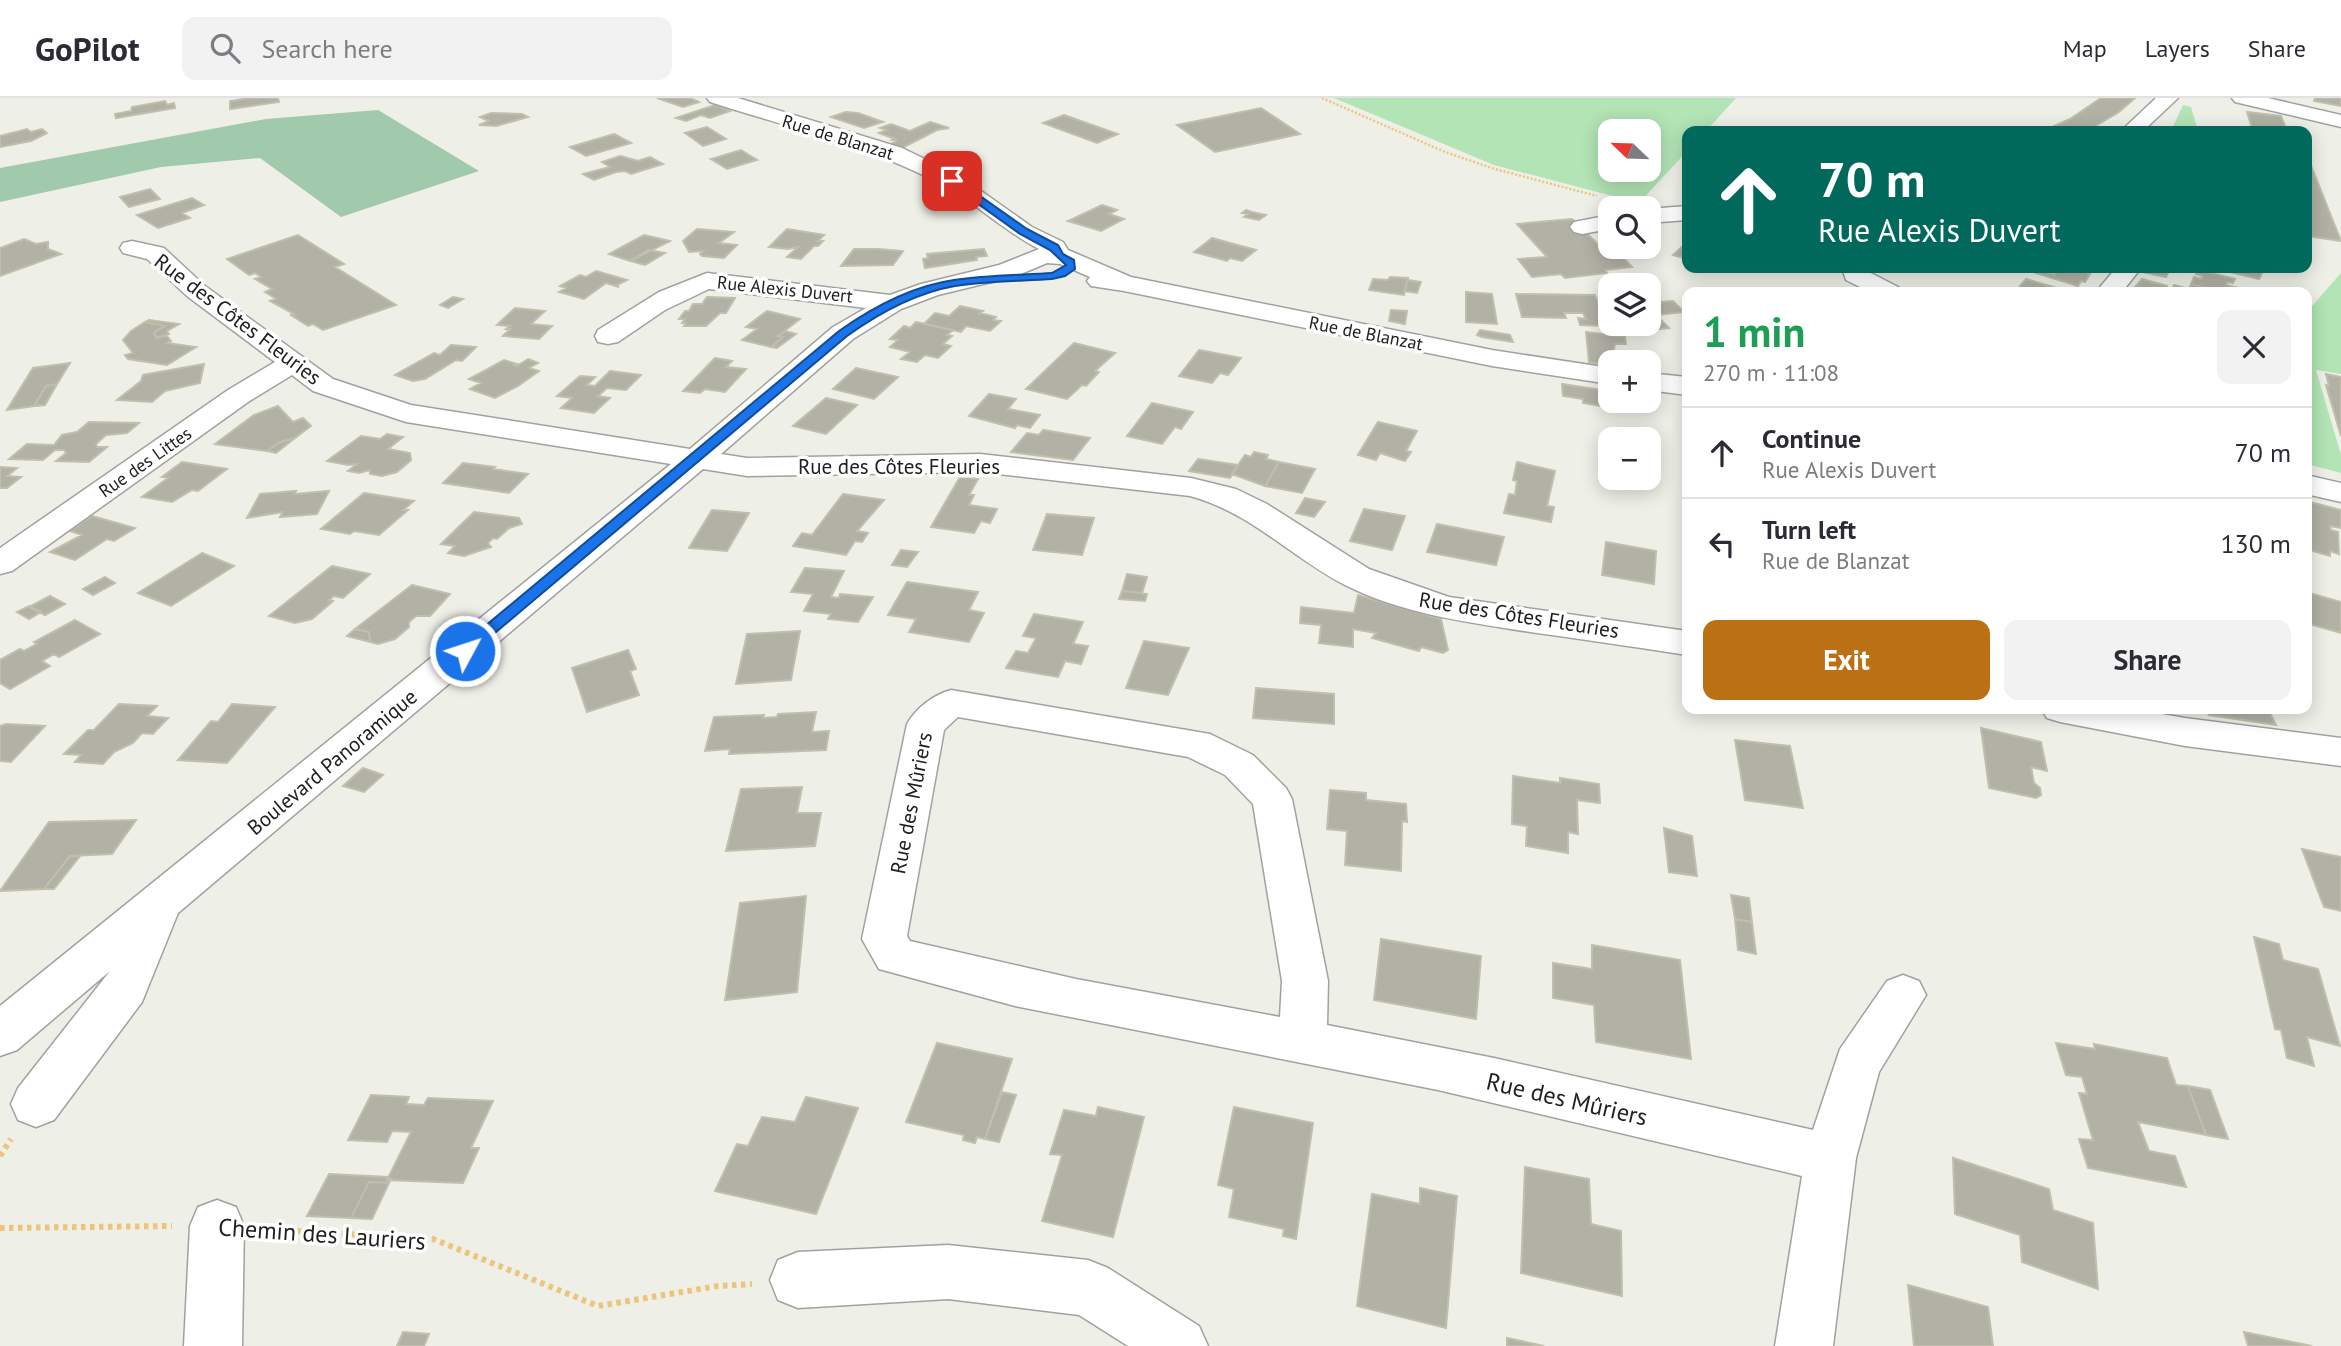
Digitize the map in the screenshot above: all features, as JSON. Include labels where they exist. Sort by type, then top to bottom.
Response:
[{"type":"street","name":"Rue de Blanzat","points":[[718,98],[894,153],[952,181],[1024,232],[1047,266],[1492,358],[1598,374]]},
{"type":"street","points":[[2137,126],[2168,98]]},
{"type":"street","points":[[2242,98],[2341,121]]},
{"type":"street","points":[[1661,215],[1682,213]]},
{"type":"street","points":[[1582,226],[1598,224]]},
{"type":"street","name":"Rue des Côtes Fleuries","points":[[132,248],[155,253],[196,291],[323,385],[405,413],[747,467],[980,463],[1191,486],[1225,496],[1256,511],[1357,577],[1402,595],[1447,608],[1682,642]]},
{"type":"street","name":"Rue Alexis Duvert","points":[[695,460],[843,333],[892,303],[930,289],[1047,266]]},
{"type":"street","points":[[1855,273],[1879,287]]},
{"type":"street","points":[[2113,287],[2125,273]]},
{"type":"street","name":"Rue Alexis Duvert","points":[[608,336],[683,288],[707,281],[892,303]]},
{"type":"street","name":"Rue des Littes","points":[[0,564],[238,396],[293,363]]},
{"type":"street","points":[[1661,383],[1682,385]]},
{"type":"street","name":"Boulevard Panoramique","points":[[0,1035],[695,460]]},
{"type":"street","points":[[2312,486],[2341,493]]},
{"type":"street","name":"Rue des Mûriers","points":[[1303,1042],[1305,981],[1272,799],[1239,765],[1196,744],[951,703],[926,724],[884,939],[895,956],[963,975],[1303,1042],[1830,1158]]},
{"type":"street","points":[[2087,714],[2185,732],[2341,752]]},
{"type":"street","points":[[36,1104],[126,988],[160,905]]},
{"type":"street","points":[[1804,1346],[1830,1158],[1857,1064],[1903,995]]},
{"type":"street","points":[[213,1346],[217,1226]]},
{"type":"street","points":[[799,1280],[948,1272],[1088,1288],[1179,1346]]},
{"type":"path","points":[[1322,98],[1451,155],[1598,197]]},
{"type":"path","name":"Chemin des Lauriers","points":[[0,1227],[3,1230],[217,1226],[433,1239],[598,1306],[718,1286],[799,1280]]},
{"type":"green space","points":[[1334,98],[1736,98],[1711,126],[1682,126],[1682,156],[1661,179],[1661,119],[1598,119],[1598,182],[1658,182],[1645,196],[1612,196],[1494,165]]},
{"type":"green space","points":[[2183,105],[2191,107],[2197,126],[2173,126]]},
{"type":"green space","points":[[378,110],[479,171],[341,217],[260,158],[161,167],[0,202],[0,168],[266,119]]},
{"type":"green space","points":[[2341,273],[2341,374],[2316,370],[2341,455],[2341,473],[2312,465],[2312,306]]},
{"type":"building","points":[[278,98],[279,102],[230,109],[230,101]]},
{"type":"building","points":[[657,98],[690,98],[699,102],[683,107]]},
{"type":"building","points":[[2101,98],[2135,98],[2119,112],[2095,126],[2054,126]]},
{"type":"building","points":[[2315,98],[2341,98],[2341,106],[2314,101]]},
{"type":"building","points":[[165,101],[167,105],[174,103],[175,108],[116,118],[115,114],[131,111],[132,107]]},
{"type":"building","points":[[715,105],[730,111],[710,118],[701,115],[686,121],[676,118]]},
{"type":"building","points":[[1261,108],[1300,134],[1215,152],[1177,125]]},
{"type":"building","points":[[846,112],[858,113],[883,122],[864,128],[831,117]]},
{"type":"building","points":[[2247,112],[2281,116],[2285,126],[2251,126]]},
{"type":"building","points":[[491,113],[522,114],[528,117],[496,126],[479,125],[489,121],[480,117]]},
{"type":"building","points":[[1064,115],[1118,134],[1097,143],[1043,123]]},
{"type":"building","points":[[930,122],[949,128],[937,130],[902,148],[891,144],[895,139],[879,133],[887,130],[880,128],[891,124],[910,131]]},
{"type":"building","points":[[707,127],[726,139],[703,146],[685,133]]},
{"type":"building","points":[[27,129],[31,132],[42,129],[47,133],[31,141],[0,147],[0,136]]},
{"type":"building","points":[[614,134],[631,143],[586,156],[570,147]]},
{"type":"building","points":[[741,150],[757,160],[727,169],[711,159]]},
{"type":"building","points":[[620,156],[638,161],[650,157],[663,164],[631,174],[625,171],[616,172],[594,180],[583,174],[610,167],[602,162]]},
{"type":"building","points":[[2312,168],[2341,241],[2312,237]]},
{"type":"building","points":[[150,189],[160,199],[129,207],[120,197]]},
{"type":"building","points":[[192,198],[204,205],[182,213],[190,218],[158,228],[137,215]]},
{"type":"building","points":[[1102,205],[1117,210],[1109,214],[1124,219],[1101,231],[1068,221]]},
{"type":"building","points":[[1246,210],[1266,215],[1259,220],[1244,217],[1248,214],[1242,213]]},
{"type":"building","points":[[1572,219],[1598,244],[1598,259],[1624,259],[1632,267],[1565,278],[1561,274],[1532,277],[1518,259],[1547,257],[1517,224]]},
{"type":"building","points":[[697,229],[734,232],[719,243],[737,245],[724,258],[702,256],[700,254],[703,251],[689,252],[683,241]]},
{"type":"building","points":[[787,229],[824,235],[818,241],[823,241],[801,259],[787,257],[798,247],[769,247]]},
{"type":"building","points":[[298,235],[344,264],[335,267],[396,305],[323,330],[313,324],[308,326],[291,315],[294,314],[270,301],[276,299],[265,292],[272,289],[255,279],[261,277],[255,273],[249,275],[227,259]]},
{"type":"building","points":[[644,235],[670,241],[630,261],[609,254]]},
{"type":"building","points":[[1212,238],[1256,250],[1242,261],[1230,258],[1227,261],[1194,252]]},
{"type":"building","points":[[24,239],[36,244],[48,242],[48,249],[61,254],[0,276],[0,248]]},
{"type":"building","points":[[1682,247],[1682,258],[1673,255]]},
{"type":"building","points":[[854,249],[903,251],[893,265],[841,266]]},
{"type":"building","points":[[984,249],[987,256],[976,257],[977,260],[925,268],[923,259],[928,258],[927,254]]},
{"type":"building","points":[[648,250],[665,253],[645,265],[630,261]]},
{"type":"building","points":[[596,271],[627,280],[617,285],[619,287],[606,283],[584,299],[559,292],[566,288],[560,286],[580,275],[586,277]]},
{"type":"building","points":[[2036,273],[2090,274],[2085,282],[2081,281],[2078,286]]},
{"type":"building","points":[[2148,273],[2168,273],[2166,277]]},
{"type":"building","points":[[2210,273],[2235,279],[2233,283],[2228,282],[2226,285],[2235,287],[2203,287],[2191,284],[2194,277],[2201,279],[2203,276],[2196,274]]},
{"type":"building","points":[[2235,273],[2262,273],[2259,279]]},
{"type":"building","points":[[1390,277],[1408,278],[1404,295],[1369,290],[1373,279],[1388,280]]},
{"type":"building","points":[[2026,279],[2053,287],[2019,287]]},
{"type":"building","points":[[2142,279],[2167,286],[2166,287],[2135,287]]},
{"type":"building","points":[[1408,280],[1421,282],[1417,293],[1404,291]]},
{"type":"building","points":[[1466,292],[1492,294],[1497,324],[1466,322]]},
{"type":"building","points":[[1516,294],[1595,295],[1598,303],[1598,326],[1580,325],[1578,318],[1586,319],[1583,313],[1564,313],[1566,318],[1522,317]]},
{"type":"building","points":[[453,297],[463,299],[448,308],[440,305]]},
{"type":"building","points":[[707,297],[735,298],[726,313],[720,313],[706,326],[684,326],[686,323],[682,323],[685,319],[679,319],[685,311],[689,311],[693,304],[702,304]]},
{"type":"building","points":[[1673,301],[1682,312],[1661,314],[1661,302]]},
{"type":"building","points":[[960,306],[983,311],[980,313],[1001,321],[990,331],[966,326],[961,332],[924,324],[935,313],[949,316]]},
{"type":"building","points":[[515,308],[545,311],[531,324],[552,326],[539,339],[503,336],[510,326],[497,325]]},
{"type":"building","points":[[1391,310],[1407,311],[1405,324],[1389,321]]},
{"type":"building","points":[[767,311],[800,319],[778,336],[783,337],[771,347],[742,340],[757,329],[746,327]]},
{"type":"building","points":[[149,320],[179,324],[167,331],[169,334],[157,338],[154,334],[156,331],[165,326],[145,322]]},
{"type":"building","points":[[1661,320],[1669,328],[1661,329]]},
{"type":"building","points":[[145,322],[165,326],[154,334],[157,338],[166,335],[171,341],[167,343],[196,347],[167,365],[128,359],[125,355],[133,353],[123,340]]},
{"type":"building","points":[[916,322],[953,330],[947,335],[952,336],[943,344],[951,346],[938,358],[925,355],[917,362],[901,359],[910,352],[890,347],[898,340],[890,339],[904,326],[910,328]]},
{"type":"building","points":[[1480,330],[1510,335],[1513,342],[1482,337],[1477,335]]},
{"type":"building","points":[[785,331],[796,334],[777,348],[771,347],[783,337],[778,336]]},
{"type":"building","points":[[1586,332],[1598,334],[1598,336],[1625,337],[1626,344],[1615,344],[1614,350],[1598,350],[1598,363],[1589,362]]},
{"type":"building","points":[[1074,343],[1115,353],[1095,371],[1099,372],[1086,386],[1082,385],[1067,399],[1026,389]]},
{"type":"building","points":[[451,345],[476,347],[462,361],[456,360],[425,379],[413,381],[395,375],[434,353],[440,355]]},
{"type":"building","points":[[1199,350],[1241,358],[1228,375],[1220,373],[1212,383],[1179,376]]},
{"type":"building","points":[[715,358],[732,361],[726,367],[746,369],[725,392],[705,389],[700,393],[683,391]]},
{"type":"building","points":[[528,359],[538,363],[529,368],[539,371],[495,398],[470,389],[481,383],[469,379],[504,360],[517,366]]},
{"type":"building","points":[[70,363],[57,384],[46,386],[34,406],[7,410],[33,368]]},
{"type":"building","points":[[204,364],[200,383],[165,391],[152,402],[117,400],[141,381],[143,375]]},
{"type":"building","points":[[856,368],[898,377],[874,399],[833,389]]},
{"type":"building","points":[[610,371],[641,375],[626,390],[607,388],[598,396],[610,398],[594,413],[561,408],[572,398],[557,396],[580,376],[595,377],[587,385],[595,386]]},
{"type":"building","points":[[2326,374],[2341,377],[2341,436],[2326,385],[2329,386]]},
{"type":"building","points":[[57,384],[45,405],[34,406],[46,386]]},
{"type":"building","points":[[1562,384],[1598,389],[1598,406],[1583,403],[1583,399],[1563,396]]},
{"type":"building","points":[[989,394],[1016,399],[1008,409],[1040,415],[1030,428],[1017,425],[1015,428],[969,416]]},
{"type":"building","points":[[826,398],[857,405],[826,434],[793,426]]},
{"type":"building","points":[[1152,403],[1193,412],[1181,429],[1175,427],[1162,444],[1127,436]]},
{"type":"building","points":[[278,406],[293,422],[303,418],[311,426],[295,438],[280,442],[267,451],[215,444],[254,415]]},
{"type":"building","points":[[89,422],[139,423],[127,433],[106,435],[96,444],[97,447],[107,447],[89,462],[56,461],[66,453],[64,450],[55,450],[43,460],[9,459],[27,444],[54,445],[62,435],[77,432]]},
{"type":"building","points":[[1378,422],[1417,431],[1406,451],[1411,452],[1405,461],[1380,453],[1376,460],[1358,455]]},
{"type":"building","points":[[1043,430],[1090,438],[1073,460],[1011,452],[1027,433],[1039,435]]},
{"type":"building","points":[[387,434],[403,437],[388,449],[410,453],[411,460],[397,472],[382,476],[370,474],[370,470],[359,473],[348,471],[357,464],[327,461],[361,436],[380,439]]},
{"type":"building","points":[[295,438],[276,453],[267,451],[280,442]]},
{"type":"building","points":[[1254,452],[1268,455],[1266,459],[1279,462],[1265,486],[1232,474],[1245,455],[1251,457]]},
{"type":"building","points":[[1198,459],[1238,465],[1230,478],[1189,471]]},
{"type":"building","points":[[182,462],[227,469],[198,491],[192,490],[172,502],[142,497],[168,478],[162,477]]},
{"type":"building","points":[[1279,462],[1315,469],[1302,493],[1265,486]]},
{"type":"building","points":[[1517,462],[1555,471],[1547,506],[1554,507],[1551,522],[1504,513],[1509,494],[1515,495],[1517,481],[1513,480]]},
{"type":"building","points":[[463,463],[528,474],[509,493],[443,483]]},
{"type":"building","points":[[0,467],[17,468],[7,476],[21,477],[7,488],[0,488]]},
{"type":"building","points":[[960,477],[978,479],[969,495],[974,495],[969,505],[997,509],[990,523],[981,521],[974,533],[931,527]]},
{"type":"building","points":[[296,491],[294,494],[329,491],[317,514],[280,517],[283,512],[247,518],[260,494]]},
{"type":"building","points":[[364,493],[414,501],[403,510],[408,510],[379,535],[321,529]]},
{"type":"building","points":[[843,494],[884,500],[857,531],[868,533],[862,542],[855,541],[846,555],[793,546],[802,533],[812,535]]},
{"type":"building","points":[[1305,498],[1325,502],[1314,517],[1296,513]]},
{"type":"building","points":[[2312,503],[2341,510],[2341,528],[2330,526],[2331,530],[2338,532],[2339,554],[2330,551],[2330,556],[2312,551]]},
{"type":"building","points":[[1364,509],[1405,516],[1392,550],[1350,541]]},
{"type":"building","points":[[712,510],[749,513],[727,551],[689,548]]},
{"type":"building","points":[[474,512],[519,518],[522,524],[509,528],[497,539],[493,538],[488,543],[491,547],[464,556],[448,553],[455,546],[441,544]]},
{"type":"building","points":[[1047,514],[1094,518],[1082,555],[1033,550]]},
{"type":"building","points":[[92,516],[135,528],[114,541],[107,539],[75,560],[50,552],[82,535],[70,531]]},
{"type":"building","points":[[1437,524],[1504,537],[1496,565],[1427,552]]},
{"type":"building","points":[[1606,542],[1656,551],[1654,584],[1602,575]]},
{"type":"building","points":[[901,550],[918,552],[907,567],[892,565]]},
{"type":"building","points":[[202,553],[234,566],[171,606],[138,593]]},
{"type":"building","points":[[332,566],[370,574],[343,598],[334,596],[329,600],[333,601],[312,619],[295,623],[269,616]]},
{"type":"building","points":[[805,568],[844,571],[831,597],[839,598],[840,594],[873,597],[858,622],[828,619],[831,614],[804,611],[813,594],[791,592]]},
{"type":"building","points":[[1127,574],[1147,577],[1142,593],[1122,591]]},
{"type":"building","points":[[105,577],[115,583],[93,595],[83,589]]},
{"type":"building","points":[[907,582],[978,592],[969,610],[984,613],[969,642],[909,632],[916,619],[888,615]]},
{"type":"building","points":[[412,585],[450,594],[430,616],[416,616],[409,622],[409,627],[395,639],[378,644],[370,642],[369,632],[355,629]]},
{"type":"building","points":[[1122,591],[1147,594],[1145,601],[1119,599]]},
{"type":"building","points":[[2312,594],[2341,602],[2341,633],[2312,625]]},
{"type":"building","points":[[1358,595],[1441,619],[1448,650],[1443,653],[1421,647],[1419,651],[1372,638],[1376,633],[1353,629],[1353,647],[1319,643],[1321,625],[1300,623],[1301,607],[1354,613]]},
{"type":"building","points":[[50,596],[65,604],[45,615],[29,607]]},
{"type":"building","points":[[29,606],[41,612],[29,619],[17,612]]},
{"type":"building","points":[[1034,614],[1083,622],[1073,644],[1088,646],[1081,664],[1065,661],[1058,677],[1006,668],[1016,651],[1028,653],[1036,638],[1023,636]]},
{"type":"building","points":[[75,620],[100,634],[59,657],[54,654],[42,661],[50,666],[10,689],[0,683],[0,660],[20,649],[24,651],[37,644],[34,642]]},
{"type":"building","points":[[355,629],[369,632],[370,642],[347,636]]},
{"type":"building","points":[[800,631],[791,680],[736,684],[747,634]]},
{"type":"building","points":[[1144,641],[1189,648],[1168,695],[1126,688]]},
{"type":"building","points":[[628,650],[636,669],[630,671],[639,695],[587,712],[572,668]]},
{"type":"building","points":[[1256,688],[1334,694],[1334,724],[1253,718]]},
{"type":"building","points":[[119,704],[157,706],[147,716],[168,718],[153,734],[142,733],[133,743],[114,752],[103,764],[75,762],[81,755],[64,754],[88,730],[94,730]]},
{"type":"building","points":[[232,704],[275,707],[227,763],[178,760],[211,721],[218,722]]},
{"type":"building","points":[[816,712],[812,732],[829,731],[826,750],[729,754],[730,749],[705,751],[714,717],[764,715],[763,718],[777,717],[778,714]]},
{"type":"building","points":[[2270,714],[2276,725],[2209,715]]},
{"type":"building","points":[[0,726],[45,726],[11,762],[0,761]]},
{"type":"building","points":[[1981,728],[2041,742],[2047,771],[2031,767],[2034,783],[2040,788],[2041,795],[2036,798],[1989,788]]},
{"type":"building","points":[[1735,740],[1790,746],[1803,808],[1745,800]]},
{"type":"building","points":[[363,768],[383,775],[364,792],[343,786]]},
{"type":"building","points":[[1513,776],[1560,783],[1560,778],[1599,784],[1600,803],[1577,800],[1578,834],[1568,832],[1568,853],[1526,846],[1527,826],[1512,824]]},
{"type":"building","points":[[802,787],[797,813],[821,813],[815,846],[726,851],[741,789]]},
{"type":"building","points":[[1330,790],[1366,793],[1366,800],[1406,804],[1407,822],[1402,821],[1401,871],[1345,865],[1347,831],[1327,829]]},
{"type":"building","points":[[136,820],[112,854],[70,856],[44,889],[0,891],[49,822]]},
{"type":"building","points":[[1664,828],[1692,836],[1697,876],[1669,872]]},
{"type":"building","points":[[2302,849],[2341,857],[2341,911],[2324,907]]},
{"type":"building","points":[[70,856],[80,856],[54,889],[44,889]]},
{"type":"building","points":[[1731,895],[1749,898],[1752,922],[1735,919]]},
{"type":"building","points":[[806,896],[797,992],[725,1000],[740,903]]},
{"type":"building","points":[[1735,919],[1752,922],[1756,954],[1738,950]]},
{"type":"building","points":[[2254,937],[2279,944],[2283,960],[2318,969],[2340,1046],[2307,1037],[2314,1066],[2287,1058],[2281,1030],[2275,1029]]},
{"type":"building","points":[[1381,939],[1481,956],[1476,1019],[1374,1000]]},
{"type":"building","points":[[1592,945],[1680,960],[1691,1059],[1596,1042],[1594,1005],[1553,998],[1553,963],[1592,969]]},
{"type":"building","points":[[937,1043],[1012,1059],[985,1139],[977,1137],[975,1143],[963,1140],[964,1135],[906,1122]]},
{"type":"building","points":[[2056,1043],[2095,1049],[2094,1044],[2167,1058],[2176,1085],[2188,1086],[2206,1135],[2138,1122],[2149,1151],[2175,1156],[2186,1187],[2088,1168],[2079,1139],[2093,1140],[2079,1093],[2087,1094],[2082,1077],[2066,1075]]},
{"type":"building","points":[[2188,1086],[2210,1090],[2228,1139],[2206,1135]]},
{"type":"building","points":[[1002,1092],[1016,1095],[999,1142],[985,1139]]},
{"type":"building","points":[[371,1095],[409,1097],[406,1104],[424,1105],[428,1098],[493,1101],[471,1148],[479,1148],[463,1183],[387,1180],[411,1132],[392,1131],[387,1142],[348,1140]]},
{"type":"building","points":[[806,1097],[858,1108],[816,1214],[715,1191],[737,1144],[748,1146],[762,1117],[795,1122]]},
{"type":"building","points":[[1098,1107],[1144,1117],[1113,1237],[1042,1221],[1062,1155],[1050,1154],[1064,1110],[1096,1116]]},
{"type":"building","points":[[1234,1107],[1313,1123],[1296,1239],[1283,1236],[1284,1229],[1229,1217],[1234,1189],[1218,1185]]},
{"type":"building","points":[[1953,1158],[2049,1189],[2053,1210],[2093,1223],[2098,1289],[2022,1262],[2020,1235],[1955,1214]]},
{"type":"building","points":[[1525,1167],[1589,1179],[1591,1224],[1621,1231],[1622,1296],[1521,1273]]},
{"type":"building","points":[[329,1174],[391,1179],[389,1183],[369,1182],[351,1218],[307,1216]]},
{"type":"building","points":[[369,1182],[389,1183],[372,1219],[351,1218]]},
{"type":"building","points":[[1420,1188],[1457,1196],[1446,1328],[1357,1306],[1372,1194],[1420,1204]]},
{"type":"building","points":[[1908,1285],[1988,1307],[1993,1346],[1914,1346]]},
{"type":"building","points":[[403,1332],[429,1334],[424,1346],[397,1346]]},
{"type":"building","points":[[2244,1332],[2312,1346],[2248,1346]]},
{"type":"building","points":[[1507,1338],[1544,1346],[1507,1346]]},
{"type":"route","points":[[465,651],[843,333],[869,315],[892,303],[953,283],[977,279],[1052,276],[1068,271],[1072,266],[1069,260],[1059,256],[1054,247],[1024,232],[1008,218],[952,181]]}]
